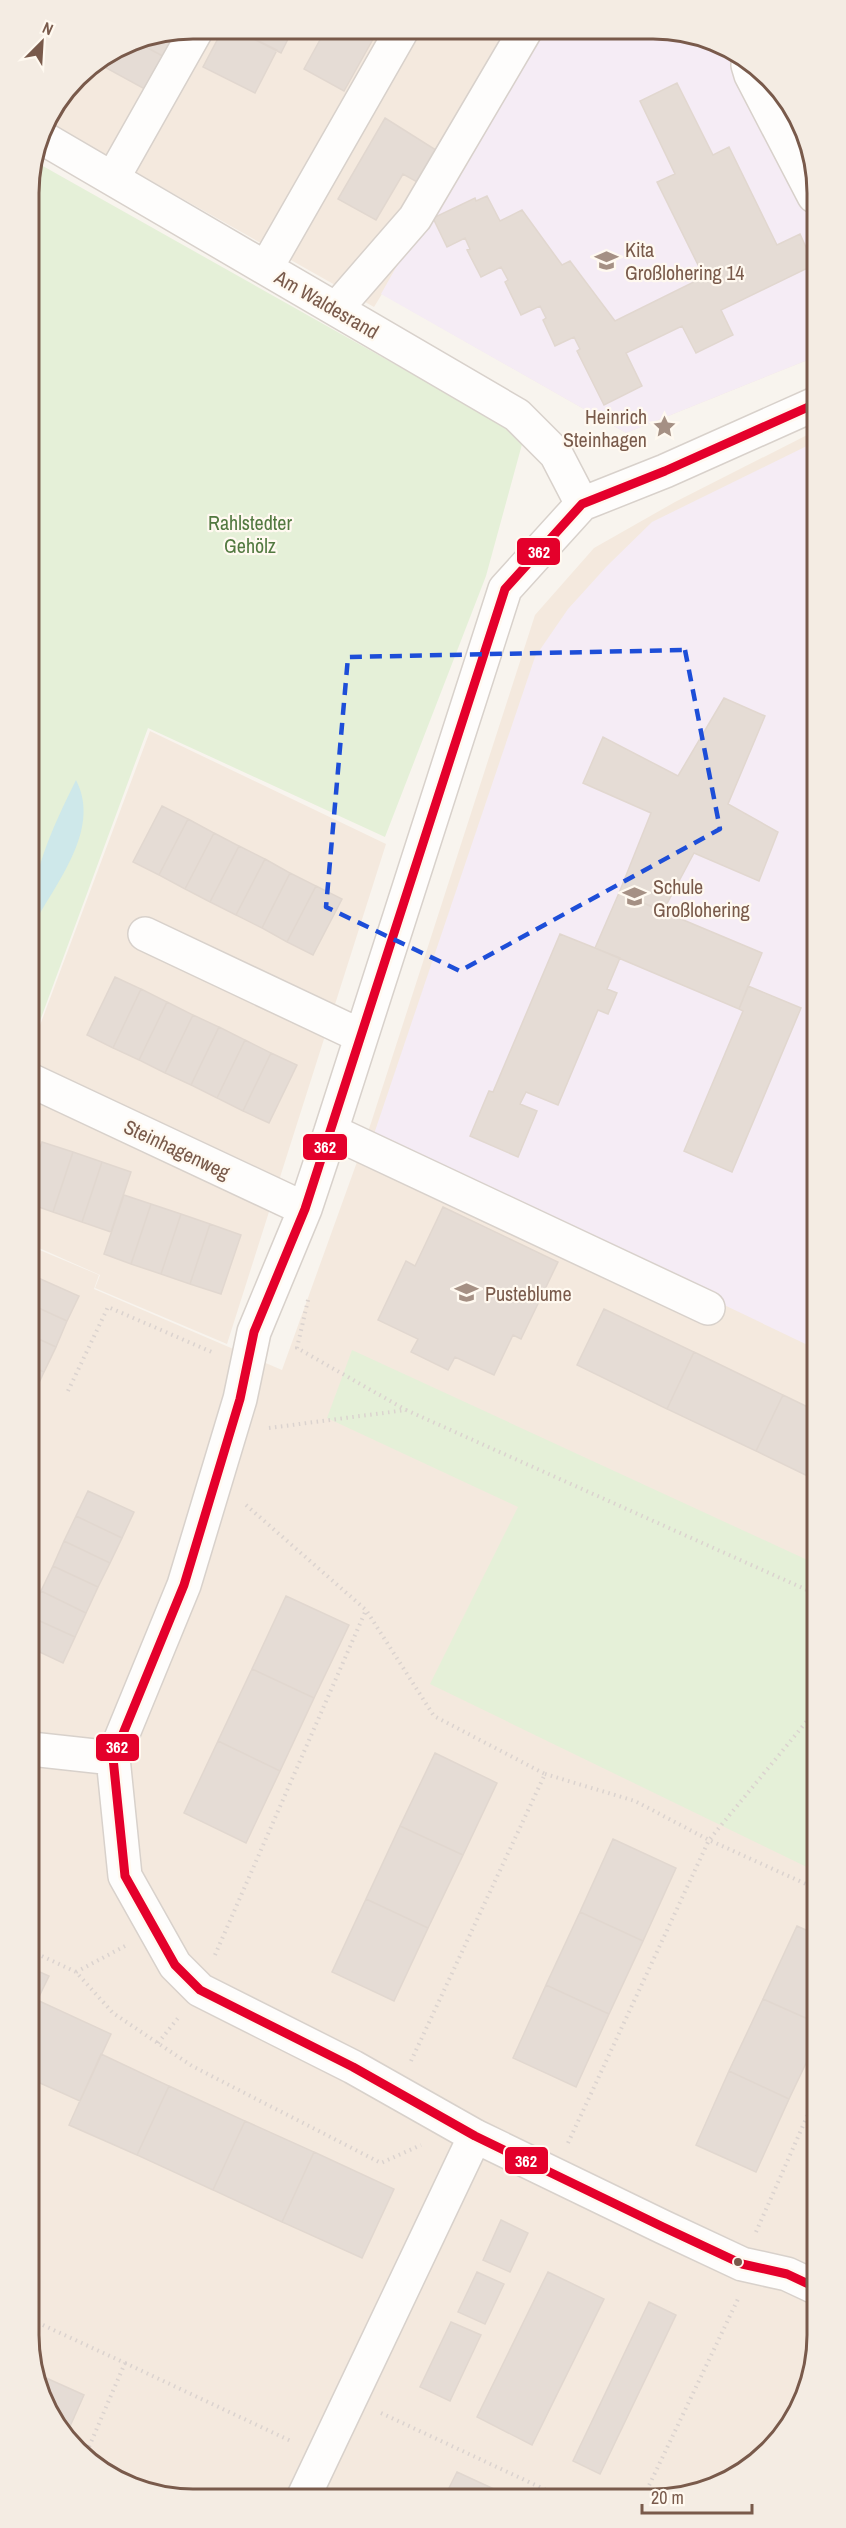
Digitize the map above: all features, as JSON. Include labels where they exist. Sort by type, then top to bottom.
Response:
[{"type":"street","points":[[113,178],[191,39]]},
{"type":"street","points":[[266,268],[397,39]]},
{"type":"street","points":[[336,309],[415,218],[520,39]]},
{"type":"street","points":[[751,74],[807,182]]},
{"type":"street","name":"Am Waldesrand","points":[[48,141],[517,415],[556,454],[582,504]]},
{"type":"street","points":[[807,408],[665,471],[582,504],[506,589],[332,1131],[305,1209],[254,1332],[240,1399],[184,1585],[113,1758],[125,1876],[175,1965],[200,1990],[353,2067],[467,2132],[554,2173],[742,2276],[787,2274],[807,2283]]},
{"type":"street","points":[[145,934],[362,1036]]},
{"type":"street","name":"Steinhagenweg","points":[[39,1095],[305,1209]]},
{"type":"street","points":[[332,1131],[708,1308]]},
{"type":"street","points":[[39,1750],[113,1758]]},
{"type":"street","points":[[307,2489],[350,2399],[467,2132]]},
{"type":"path","points":[[310,1294],[297,1348],[406,1410],[807,1590]]},
{"type":"path","points":[[68,1391],[108,1307],[246,1367]]},
{"type":"path","points":[[269,1428],[406,1410]]},
{"type":"path","points":[[215,1479],[366,1610],[434,1716],[545,1774],[635,1801],[709,1840],[807,1884]]},
{"type":"path","points":[[200,1990],[366,1610]]},
{"type":"path","points":[[554,2173],[709,1840],[807,1721]]},
{"type":"path","points":[[397,2092],[545,1774]]},
{"type":"path","points":[[76,1972],[154,1931]]},
{"type":"path","points":[[39,1955],[76,1972],[113,2013],[192,2066],[381,2163],[467,2132]]},
{"type":"path","points":[[647,2489],[742,2276],[807,2118]]},
{"type":"path","points":[[39,2323],[323,2456]]},
{"type":"path","points":[[89,2448],[126,2362]]},
{"type":"path","points":[[350,2399],[544,2489]]},
{"type":"highlighted area","points":[[685,650],[720,829],[460,971],[326,907],[348,657]]},
{"type":"shaded area","name":"Kita Großlohering 14","points":[[183,39],[663,39],[693,44],[712,51],[747,71],[769,91],[781,107],[799,143],[807,183],[807,360],[626,433],[382,294],[374,307],[55,127],[65,107],[84,84],[107,65],[153,44]]},
{"type":"shaded area","name":"Kita Großlohering 14","points":[[524,39],[663,39],[693,44],[730,60],[741,67],[807,212],[807,360],[626,433],[381,294]]},
{"type":"shaded area","points":[[807,435],[807,2345],[799,2385],[781,2421],[769,2437],[747,2457],[712,2477],[673,2488],[193,2489],[173,2488],[143,2481],[99,2457],[71,2429],[47,2385],[39,2345],[39,1250],[99,1275],[94,1289],[282,1370],[371,1123],[535,615],[594,548],[675,502]]},
{"type":"shaded area","name":"Schule Großlohering","points":[[807,446],[807,1345],[373,1137],[535,657],[568,609],[607,566],[652,522]]},
{"type":"shaded area","points":[[150,731],[386,844],[227,1344],[95,1288],[100,1275],[39,1248],[39,1028]]},
{"type":"green space","name":"Rahlstedter Gehölz","points":[[42,165],[524,437],[486,576],[385,837],[148,728],[39,1024],[39,183]]},
{"type":"green space","points":[[352,1350],[807,1560],[807,1867],[430,1684],[518,1507],[327,1418]]},
{"type":"water","points":[[76,780],[83,800],[83,820],[79,839],[61,878],[39,915],[39,869],[58,817]]},
{"type":"building","points":[[180,39],[170,60],[146,47]]},
{"type":"building","points":[[218,39],[255,39],[277,50],[255,93],[203,67]]},
{"type":"building","points":[[254,39],[288,39],[281,53]]},
{"type":"building","points":[[320,39],[373,39],[344,91],[304,69]]},
{"type":"building","points":[[146,47],[170,60],[152,93],[104,67]]},
{"type":"building","points":[[677,83],[713,155],[729,147],[777,245],[800,234],[807,250],[807,268],[721,310],[733,335],[696,353],[682,326],[626,353],[642,386],[604,405],[577,351],[580,349],[574,337],[555,346],[543,320],[546,318],[540,306],[521,315],[505,282],[508,280],[501,267],[481,277],[467,250],[470,249],[465,238],[447,247],[433,218],[475,198],[476,201],[487,196],[500,221],[522,210],[562,265],[570,261],[615,321],[704,277],[657,182],[675,174],[640,101]]},
{"type":"building","points":[[385,118],[447,157],[428,188],[403,174],[376,220],[338,199]]},
{"type":"building","points":[[724,698],[765,716],[728,804],[778,832],[759,881],[694,853],[663,911],[619,893],[651,813],[583,783],[603,737],[678,776]]},
{"type":"building","points":[[162,806],[188,819],[159,875],[133,862]]},
{"type":"building","points":[[188,819],[214,833],[185,889],[159,875]]},
{"type":"building","points":[[214,833],[239,846],[210,902],[185,889]]},
{"type":"building","points":[[239,846],[265,859],[236,915],[210,902]]},
{"type":"building","points":[[265,859],[290,873],[262,928],[236,915]]},
{"type":"building","points":[[290,873],[316,886],[287,942],[262,928]]},
{"type":"building","points":[[316,886],[342,899],[313,955],[287,942]]},
{"type":"building","points":[[619,893],[762,953],[739,1009],[595,948]]},
{"type":"building","points":[[560,934],[620,958],[607,989],[617,993],[608,1014],[598,1010],[558,1105],[526,1092],[520,1104],[537,1111],[518,1157],[470,1136],[489,1091],[493,1092]]},
{"type":"building","points":[[115,977],[141,989],[113,1048],[87,1035]]},
{"type":"building","points":[[748,986],[801,1008],[732,1172],[684,1151],[743,1011],[739,1009]]},
{"type":"building","points":[[141,989],[167,1002],[139,1060],[113,1048]]},
{"type":"building","points":[[167,1002],[193,1015],[165,1073],[139,1060]]},
{"type":"building","points":[[193,1015],[219,1027],[191,1085],[165,1073]]},
{"type":"building","points":[[219,1027],[245,1040],[217,1098],[191,1085]]},
{"type":"building","points":[[245,1040],[271,1053],[243,1111],[217,1098]]},
{"type":"building","points":[[271,1053],[297,1065],[269,1123],[243,1111]]},
{"type":"building","points":[[42,1142],[73,1152],[53,1212],[39,1207],[39,1151]]},
{"type":"building","points":[[73,1152],[102,1162],[82,1222],[53,1212]]},
{"type":"building","points":[[102,1162],[131,1172],[111,1232],[82,1222]]},
{"type":"building","points":[[124,1195],[151,1204],[131,1264],[104,1254]]},
{"type":"building","points":[[151,1204],[181,1214],[161,1274],[131,1264]]},
{"type":"building","name":"Pusteblume","points":[[443,1207],[558,1262],[521,1339],[513,1335],[494,1375],[455,1357],[448,1370],[411,1352],[418,1339],[378,1320],[406,1261],[415,1266]]},
{"type":"building","points":[[181,1214],[210,1224],[190,1284],[161,1274]]},
{"type":"building","points":[[210,1224],[241,1235],[221,1294],[190,1284]]},
{"type":"building","points":[[39,1278],[79,1296],[67,1321],[39,1308]]},
{"type":"building","points":[[39,1308],[67,1321],[56,1347],[39,1339]]},
{"type":"building","points":[[604,1309],[694,1352],[667,1409],[577,1365]]},
{"type":"building","points":[[39,1339],[56,1347],[44,1372],[39,1370]]},
{"type":"building","points":[[694,1352],[783,1395],[756,1451],[667,1409]]},
{"type":"building","points":[[39,1370],[44,1372],[39,1383]]},
{"type":"building","points":[[783,1395],[807,1407],[807,1476],[756,1451]]},
{"type":"building","points":[[88,1491],[134,1512],[122,1538],[76,1516]]},
{"type":"building","points":[[76,1516],[122,1538],[110,1563],[64,1541]]},
{"type":"building","points":[[64,1541],[110,1563],[98,1587],[53,1566]]},
{"type":"building","points":[[53,1566],[98,1587],[86,1613],[41,1591]]},
{"type":"building","points":[[41,1591],[86,1613],[75,1637],[39,1621]]},
{"type":"building","points":[[286,1596],[349,1625],[314,1698],[252,1669]]},
{"type":"building","points":[[39,1621],[75,1637],[63,1663],[39,1652]]},
{"type":"building","points":[[252,1669],[314,1698],[280,1771],[218,1741]]},
{"type":"building","points":[[218,1741],[280,1771],[246,1843],[184,1813]]},
{"type":"building","points":[[435,1753],[497,1783],[463,1855],[400,1826]]},
{"type":"building","points":[[400,1826],[463,1855],[428,1928],[366,1899]]},
{"type":"building","points":[[613,1839],[676,1868],[643,1941],[580,1912]]},
{"type":"building","points":[[366,1899],[428,1928],[394,2001],[332,1972]]},
{"type":"building","points":[[580,1912],[643,1941],[609,2014],[546,1985]]},
{"type":"building","points":[[797,1926],[807,1930],[807,2019],[763,1999]]},
{"type":"building","points":[[39,1972],[49,1976],[39,1997]]},
{"type":"building","points":[[546,1985],[609,2014],[576,2087],[513,2058]]},
{"type":"building","points":[[763,1999],[807,2019],[807,2061],[789,2099],[729,2071]]},
{"type":"building","points":[[39,2001],[111,2034],[80,2101],[39,2083]]},
{"type":"building","points":[[101,2054],[169,2086],[137,2155],[69,2125]]},
{"type":"building","points":[[729,2071],[789,2099],[756,2172],[696,2145]]},
{"type":"building","points":[[169,2086],[245,2121],[213,2190],[137,2155]]},
{"type":"building","points":[[245,2121],[314,2152],[282,2222],[213,2190]]},
{"type":"building","points":[[314,2152],[394,2189],[362,2258],[282,2222]]},
{"type":"building","points":[[501,2220],[528,2233],[510,2272],[483,2260]]},
{"type":"building","points":[[477,2272],[504,2284],[485,2324],[458,2312]]},
{"type":"building","points":[[548,2272],[604,2299],[532,2445],[477,2417]]},
{"type":"building","points":[[649,2302],[676,2315],[600,2474],[573,2461]]},
{"type":"building","points":[[451,2322],[481,2335],[450,2401],[420,2387]]},
{"type":"building","points":[[45,2378],[84,2395],[70,2427],[51,2394]]},
{"type":"building","points":[[457,2472],[494,2489],[448,2489]]},
{"type":"transit line","name":"362","points":[[807,408],[665,471],[582,504],[505,589],[305,1209],[254,1332],[240,1399],[184,1585],[113,1758],[125,1876],[175,1965],[200,1990],[353,2067],[475,2136],[663,2227],[742,2264],[787,2274],[807,2283]]},
{"type":"place","name":"Kita Großlohering 14","points":[[607,260]]},
{"type":"place","name":"Heinrich Steinhagen","points":[[665,427]]},
{"type":"place","name":"Schule Großlohering","points":[[635,897]]},
{"type":"place","name":"Pusteblume","points":[[467,1293]]}]
